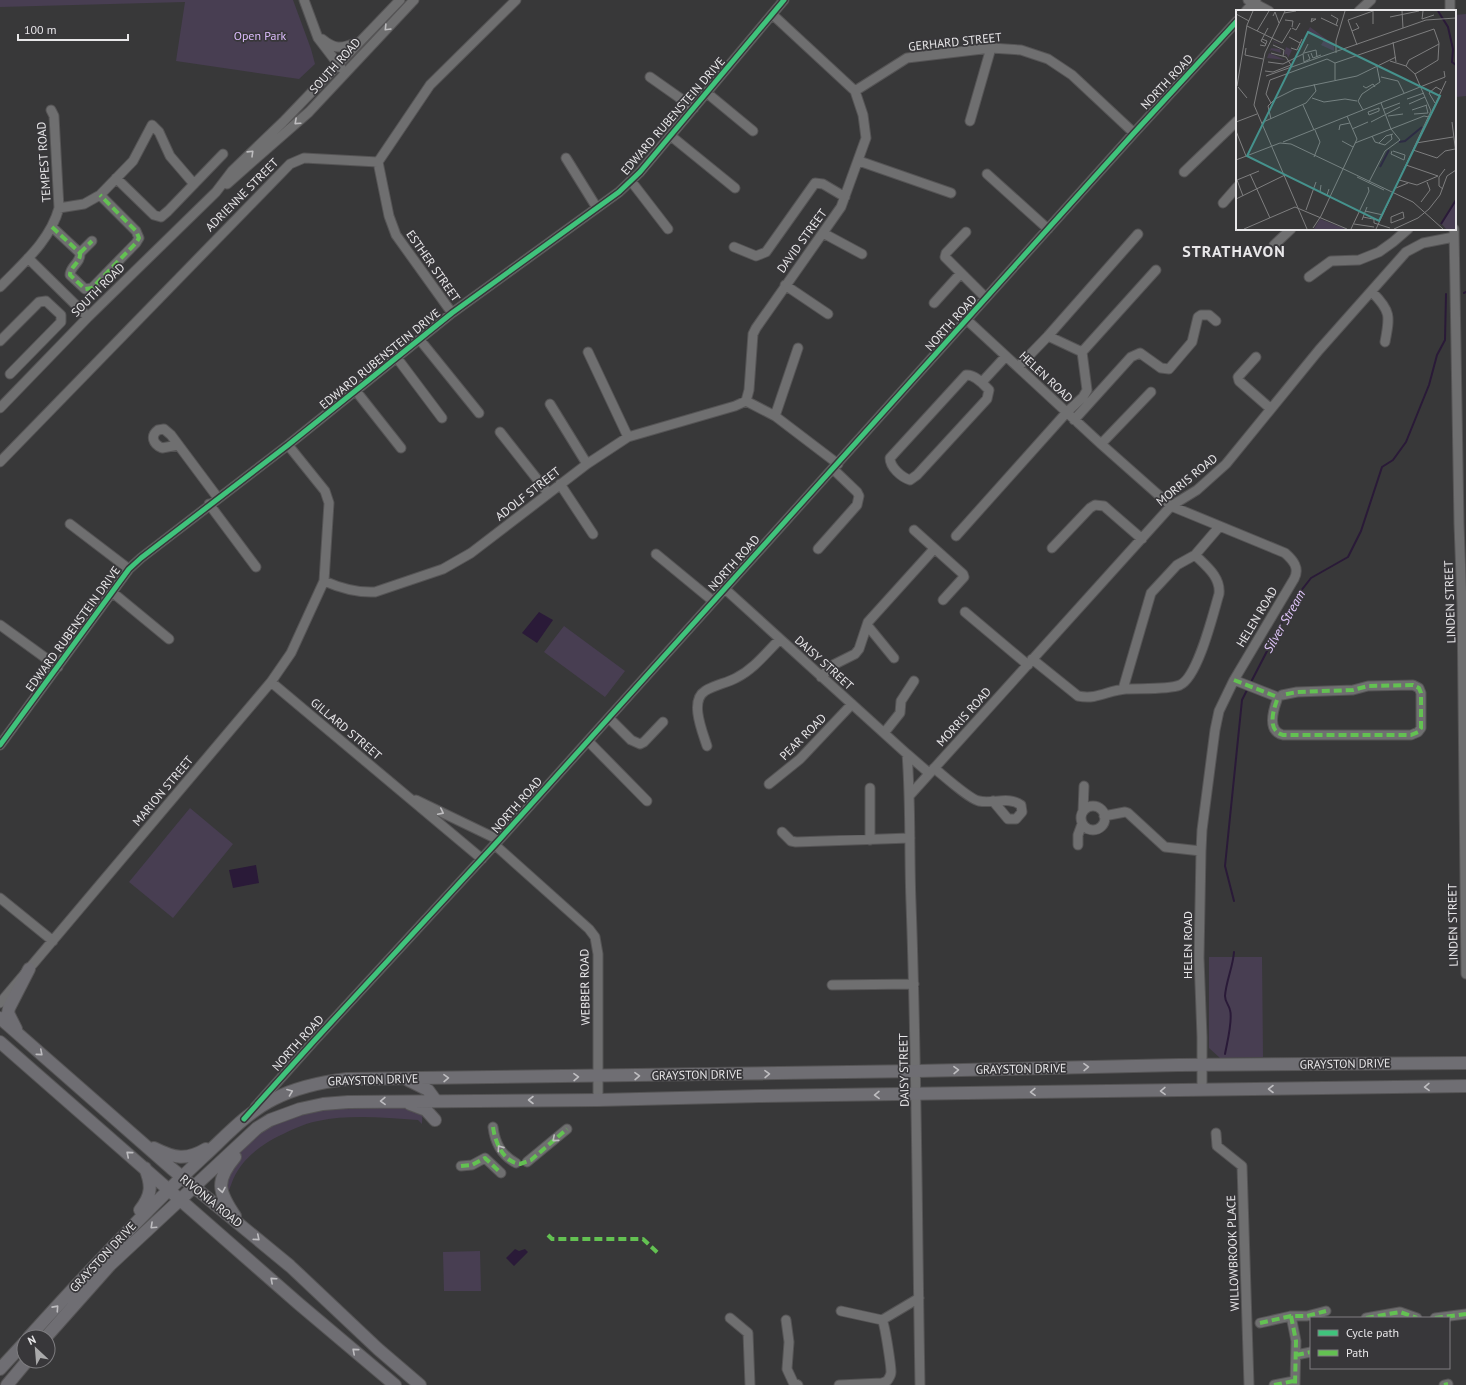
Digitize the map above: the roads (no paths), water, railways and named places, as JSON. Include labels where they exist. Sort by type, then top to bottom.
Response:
[{"type":"main road","points":[[20,1036],[8,1013],[9,1008],[29,969]]},
{"type":"main road","name":"RIVONIA ROAD","points":[[0,1018],[182,1177],[314,1287],[414,1383]]},
{"type":"main road","name":"RIVONIA ROAD","points":[[0,1042],[395,1385]]},
{"type":"main road","name":"GRAYSTON DRIVE","points":[[36,1329],[107,1251],[169,1189],[244,1119],[273,1099],[311,1084],[347,1079],[598,1077],[1201,1065],[1466,1063]]},
{"type":"main road","points":[[406,1079],[428,1090],[436,1101]]},
{"type":"main road","name":"GRAYSTON DRIVE","points":[[53,1329],[99,1277],[181,1199],[264,1124],[287,1113],[323,1104],[400,1101],[598,1100],[1466,1086]]},
{"type":"main road","points":[[400,1101],[426,1110],[435,1120]]},
{"type":"main road","points":[[242,1226],[224,1197],[221,1179],[226,1168],[264,1124]]},
{"type":"main road","points":[[139,1140],[166,1153],[183,1158],[196,1154],[224,1138]]},
{"type":"main road","points":[[107,1251],[149,1196],[151,1185],[146,1168]]},
{"type":"main road","points":[[0,1369],[16,1352]]},
{"type":"main road","points":[[369,1363],[379,1375],[384,1385]]},
{"type":"main road","points":[[6,1385],[20,1369]]},
{"type":"street","points":[[304,0],[317,36],[345,72]]},
{"type":"street","name":"SOUTH ROAD","points":[[216,192],[232,172],[283,122],[400,0]]},
{"type":"street","name":"SOUTH ROAD","points":[[0,408],[88,317],[216,192],[242,172],[309,112],[414,0]]},
{"type":"street","points":[[378,162],[430,84],[516,0]]},
{"type":"street","name":"EDWARD RUBENSTEIN DRIVE","points":[[0,745],[129,569],[209,504],[356,392],[452,313],[597,208],[631,181],[671,136],[784,0]]},
{"type":"street","points":[[1360,10],[1371,0]]},
{"type":"street","points":[[1247,10],[1252,1],[1267,10]]},
{"type":"street","name":"DAVID STREET","points":[[746,401],[749,390],[753,334],[760,319],[841,207],[859,161],[864,145],[866,130],[855,91],[773,15]]},
{"type":"street","name":"NORTH ROAD","points":[[244,1119],[497,843],[724,588],[1134,133],[1236,22]]},
{"type":"street","points":[[317,36],[329,45],[338,48],[345,48],[360,41]]},
{"type":"street","points":[[970,121],[992,48]]},
{"type":"street","name":"GERHARD STREET","points":[[855,91],[907,58],[992,48],[1021,50],[1048,59],[1072,75],[1134,133]]},
{"type":"street","points":[[650,77],[694,108]]},
{"type":"street","points":[[707,93],[753,132]]},
{"type":"street","name":"TEMPEST ROAD","points":[[0,287],[41,245],[52,227],[59,208],[54,116],[51,110]]},
{"type":"street","points":[[1184,172],[1236,122]]},
{"type":"street","points":[[59,208],[84,204],[100,195],[133,161],[152,125],[159,132],[163,143],[174,161],[194,184]]},
{"type":"street","points":[[671,136],[735,188]]},
{"type":"street","points":[[116,178],[154,215],[159,217],[168,211],[223,154]]},
{"type":"street","name":"ADRIENNE STREET","points":[[0,462],[154,304],[215,239],[290,164],[304,158],[378,162]]},
{"type":"street","points":[[566,158],[597,208]]},
{"type":"street","points":[[859,161],[951,193]]},
{"type":"street","name":"ESTHER STREET","points":[[378,162],[389,216],[396,235],[452,313]]},
{"type":"street","points":[[987,174],[1048,229]]},
{"type":"street","points":[[631,181],[668,229]]},
{"type":"street","points":[[734,246],[756,256],[766,252],[815,183],[823,184],[845,197]]},
{"type":"street","points":[[1223,203],[1236,188]]},
{"type":"street","points":[[92,241],[80,253],[80,260],[70,270],[70,275],[85,289],[89,289],[97,284],[138,241],[136,231],[100,195]]},
{"type":"street","points":[[52,227],[80,253]]},
{"type":"street","points":[[1274,245],[1290,230]]},
{"type":"street","points":[[1309,277],[1332,261],[1359,260],[1374,254],[1393,242],[1407,230]]},
{"type":"street","points":[[966,232],[945,255],[986,298]]},
{"type":"street","points":[[823,233],[862,254]]},
{"type":"street","name":"MORRIS ROAD","points":[[910,794],[1171,506],[1197,490],[1221,470],[1319,350],[1409,249],[1454,233]]},
{"type":"street","name":"LINDEN STREET","points":[[1454,233],[1463,522],[1466,974]]},
{"type":"street","points":[[1018,367],[1048,336],[1138,234]]},
{"type":"street","points":[[28,258],[88,317]]},
{"type":"street","points":[[956,536],[1066,412],[1083,397],[1087,390],[1082,352],[1156,270]]},
{"type":"street","points":[[934,303],[961,273]]},
{"type":"street","points":[[785,284],[828,314]]},
{"type":"street","points":[[1372,292],[1386,308],[1389,314],[1384,342]]},
{"type":"street","points":[[0,341],[39,302],[46,301],[61,315],[61,322],[10,374]]},
{"type":"street","points":[[1074,420],[1131,357],[1140,353],[1160,368],[1168,368],[1192,342],[1198,317],[1201,315],[1209,315],[1216,321]]},
{"type":"street","name":"HELEN ROAD","points":[[967,320],[1074,420],[1171,506],[1285,553],[1294,562],[1297,572],[1238,682],[1219,711],[1215,730],[1202,830],[1201,851],[1199,958],[1202,1037],[1202,1090]]},
{"type":"street","points":[[1048,336],[1082,352]]},
{"type":"street","points":[[420,340],[479,413]]},
{"type":"street","points":[[774,416],[798,348]]},
{"type":"street","points":[[588,352],[628,437]]},
{"type":"street","points":[[982,382],[1006,356]]},
{"type":"street","points":[[1256,357],[1238,377],[1239,381],[1271,409]]},
{"type":"street","points":[[397,358],[442,418]]},
{"type":"street","points":[[972,375],[982,382],[989,390],[987,399],[917,475],[910,480],[905,478],[892,466],[890,458],[893,454],[963,378],[972,375]]},
{"type":"street","points":[[356,392],[401,448]]},
{"type":"street","points":[[1101,444],[1151,392]]},
{"type":"street","points":[[746,401],[774,416],[835,466],[859,496],[857,505],[818,549]]},
{"type":"street","name":"ADOLF STREET","points":[[324,581],[342,588],[365,593],[375,592],[443,569],[471,553],[587,464],[628,437],[735,406],[746,401]]},
{"type":"street","points":[[550,404],[587,464]]},
{"type":"street","points":[[500,432],[548,493]]},
{"type":"street","points":[[178,445],[218,498]]},
{"type":"street","points":[[288,445],[320,484],[329,503],[324,581]]},
{"type":"street","points":[[560,484],[593,534]]},
{"type":"street","points":[[209,504],[256,567]]},
{"type":"street","points":[[1052,548],[1090,508],[1099,505],[1104,506],[1142,539]]},
{"type":"street","points":[[70,524],[129,569]]},
{"type":"street","points":[[1123,689],[1151,593],[1177,565],[1194,555],[1219,526]]},
{"type":"street","points":[[914,530],[962,571],[964,577],[943,600]]},
{"type":"street","points":[[821,677],[833,665],[855,654],[859,649],[866,625],[934,548]]},
{"type":"street","points":[[656,554],[713,601]]},
{"type":"street","points":[[965,612],[1030,662],[1078,696],[1095,697],[1123,689],[1178,686],[1187,681],[1190,677],[1201,651],[1220,589],[1216,577],[1194,555]]},
{"type":"street","name":"MARION STREET","points":[[0,1003],[271,682],[291,653],[324,581]]},
{"type":"street","name":"DAISY STREET","points":[[724,588],[907,754],[973,799],[979,801],[993,801]]},
{"type":"street","points":[[112,592],[169,639]]},
{"type":"street","points":[[0,625],[58,667]]},
{"type":"street","points":[[866,625],[894,658]]},
{"type":"street","points":[[707,746],[698,719],[700,697],[705,691],[736,678],[754,667],[780,639]]},
{"type":"street","points":[[884,733],[900,713],[901,701],[914,681]]},
{"type":"street","name":"GILLARD STREET","points":[[271,682],[482,859]]},
{"type":"street","points":[[1238,682],[1278,697],[1297,692],[1353,690],[1368,686],[1413,685],[1419,688],[1420,693],[1421,728],[1418,732],[1411,735],[1283,735],[1276,732],[1273,728],[1274,707],[1278,697]]},
{"type":"street","name":"PEAR ROAD","points":[[769,784],[800,759],[852,704]]},
{"type":"street","points":[[609,718],[631,740],[640,744],[644,742],[663,722]]},
{"type":"street","points":[[588,741],[647,801]]},
{"type":"street","name":"DAISY STREET","points":[[907,754],[910,794],[910,901],[917,1071],[916,1094],[920,1385]]},
{"type":"street","points":[[1078,845],[1078,835],[1082,824],[1081,816],[1083,811],[1084,786]]},
{"type":"street","points":[[870,788],[870,840]]},
{"type":"street","name":"GILLARD STREET","points":[[406,795],[497,843]]},
{"type":"street","points":[[1082,824],[1087,829],[1097,829],[1102,825],[1104,816],[1100,808],[1095,806],[1090,806],[1083,811]]},
{"type":"street","points":[[1104,816],[1125,812],[1128,813],[1165,847],[1201,851]]},
{"type":"street","points":[[782,832],[791,841],[796,842],[910,838]]},
{"type":"street","name":"WEBBER ROAD","points":[[497,843],[589,929],[595,937],[598,954],[598,1100]]},
{"type":"street","points":[[0,898],[53,941]]},
{"type":"street","points":[[832,985],[914,984]]},
{"type":"street","points":[[493,1127],[497,1144],[506,1156],[516,1163]]},
{"type":"street","points":[[527,1162],[567,1129]]},
{"type":"street","name":"WILLOWBROOK PLACE","points":[[1216,1133],[1217,1146],[1242,1166],[1247,1270],[1249,1385]]},
{"type":"street","points":[[461,1166],[472,1164],[485,1158],[501,1173]]},
{"type":"street","points":[[841,1311],[882,1320],[919,1298]]},
{"type":"street","points":[[1260,1323],[1291,1316],[1307,1316],[1326,1311]]},
{"type":"street","points":[[1372,1317],[1400,1312],[1414,1317]]},
{"type":"street","points":[[1443,1317],[1466,1314]]},
{"type":"street","points":[[1274,1385],[1294,1383],[1296,1373],[1296,1336],[1291,1316]]},
{"type":"street","points":[[730,1318],[748,1333],[750,1385]]},
{"type":"street","points":[[786,1320],[789,1342],[787,1369],[792,1382],[798,1385]]},
{"type":"street","points":[[839,1385],[882,1383],[887,1381],[891,1371],[885,1339],[885,1327],[882,1320]]},
{"type":"street","points":[[1296,1355],[1310,1352]]},
{"type":"waterway","name":"Silver Stream","points":[[1250,684],[1293,601],[1311,578],[1348,557],[1361,531],[1382,467],[1393,460],[1406,442],[1429,385],[1437,355],[1445,340],[1446,294]]},
{"type":"waterway","name":"Silver Stream","points":[[1234,901],[1225,866],[1242,700],[1248,688]]},
{"type":"waterway","name":"Silver Stream","points":[[1225,1054],[1231,1020],[1231,1014],[1225,996],[1234,952]]},
{"type":"district","name":"STRATHAVON","points":[[1234,251]]},
{"type":"park label","name":"Open Park","points":[[260,36]]}]
